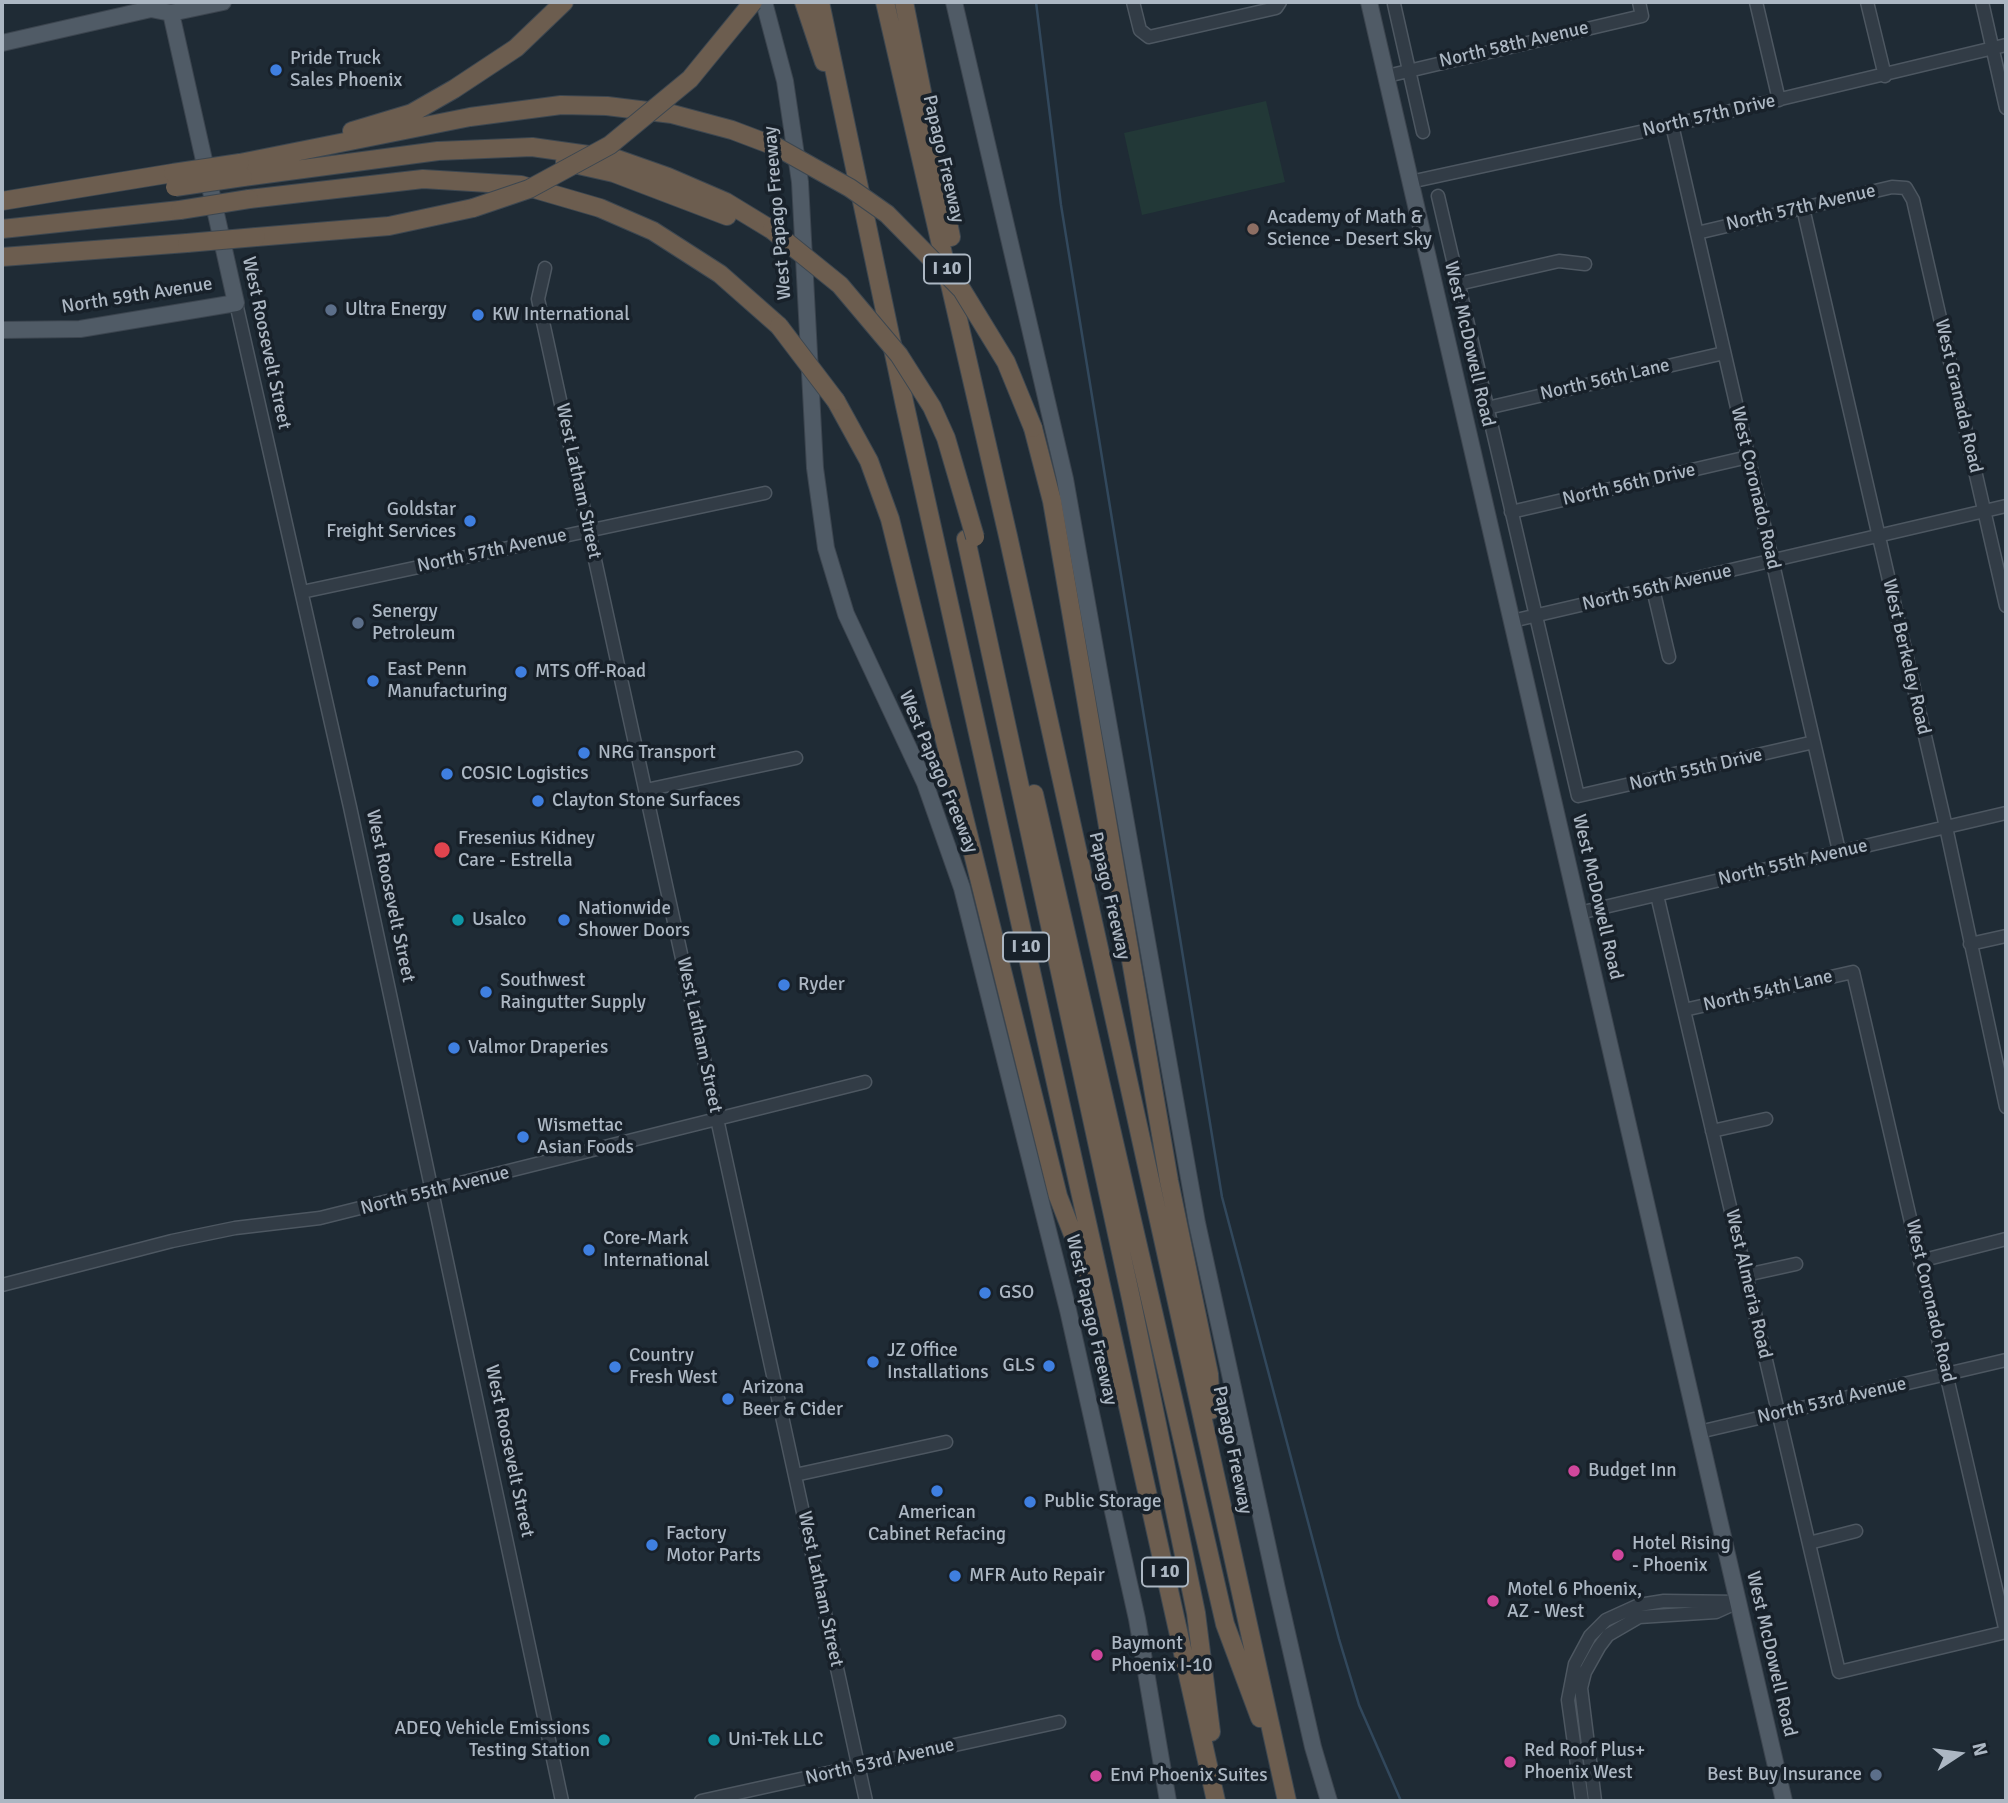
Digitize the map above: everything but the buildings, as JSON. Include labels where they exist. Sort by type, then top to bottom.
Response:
[{"type":"highway","points":[[243,176],[349,132],[412,113],[482,72],[516,48],[564,2]]},
{"type":"highway","points":[[2,257],[389,226],[473,208],[529,189],[610,145],[690,79],[753,2]]},
{"type":"highway","points":[[804,2],[847,128]]},
{"type":"highway","name":"I 10","points":[[820,2],[905,406],[1217,1801]]},
{"type":"highway","name":"Papago Freeway","points":[[885,2],[1008,536],[1285,1793]]},
{"type":"highway","points":[[904,2],[1008,536]]},
{"type":"highway","points":[[2,229],[55,222],[175,187],[243,176],[470,117],[561,105],[607,106],[662,113],[732,130],[777,148],[850,188],[887,214],[953,280],[986,325],[1006,362],[1033,428],[1048,476],[1167,1168],[1209,1374],[1215,1470]]},
{"type":"highway","points":[[2,201],[175,187],[438,151],[532,147],[617,159],[726,202],[770,234],[860,321],[907,386],[948,474],[970,538],[1226,1624],[1285,1793]]},
{"type":"highway","points":[[243,176],[483,180],[556,193],[623,217],[653,231],[720,274],[779,326],[836,401],[869,461],[890,519],[1058,1196],[1114,1343]]},
{"type":"highway","points":[[970,538],[1196,1613],[1217,1801]]},
{"type":"main road","points":[[2,43],[151,9],[223,2]]},
{"type":"main road","name":"West Papago Freeway","points":[[764,2],[785,81],[800,182],[815,468],[826,548],[846,614],[943,828],[969,914],[1068,1310],[1150,1680],[1168,1801]]},
{"type":"main road","points":[[954,2],[1065,479],[1197,1223],[1297,1677],[1329,1801]]},
{"type":"main road","name":"West McDowell Road","points":[[1369,2],[1784,1801]]},
{"type":"main road","name":"West Roosevelt Street","points":[[169,8],[236,303]]},
{"type":"main road","name":"North 59th Avenue","points":[[2,330],[80,329],[236,303]]},
{"type":"street","points":[[1133,2],[1140,30],[1149,37],[1276,8],[1280,2]]},
{"type":"street","name":"North 58th Avenue","points":[[1387,76],[1642,16],[1639,2]]},
{"type":"street","points":[[1756,2],[1779,100]]},
{"type":"street","points":[[1867,2],[1885,76]]},
{"type":"street","points":[[1982,2],[2006,108]]},
{"type":"street","points":[[1394,4],[1423,132]]},
{"type":"street","name":"North 57th Drive","points":[[1410,182],[1672,125],[2006,45]]},
{"type":"street","name":"West Coronado Road","points":[[1672,125],[1839,851]]},
{"type":"street","name":"North 57th Avenue","points":[[1697,233],[1892,187],[1906,188]]},
{"type":"street","name":"West Granada Road","points":[[1906,188],[1913,200],[2006,606]]},
{"type":"street","name":"West McDowell Road","points":[[1438,196],[1578,796]]},
{"type":"street","name":"West Berkeley Road","points":[[1803,208],[1946,827],[2006,1107]]},
{"type":"street","points":[[1458,284],[1559,261],[1585,264]]},
{"type":"street","name":"West Latham Street","points":[[545,268],[538,299],[866,1801]]},
{"type":"street","name":"West Roosevelt Street","points":[[236,303],[302,592],[562,1801]]},
{"type":"street","name":"North 56th Lane","points":[[1486,408],[1724,353]]},
{"type":"street","name":"North 56th Drive","points":[[1511,512],[1748,457]]},
{"type":"street","name":"North 57th Avenue","points":[[302,592],[765,493]]},
{"type":"street","name":"North 56th Avenue","points":[[1512,621],[2006,506]]},
{"type":"street","points":[[1653,589],[1669,657]]},
{"type":"street","name":"North 55th Drive","points":[[1578,796],[1814,743]]},
{"type":"street","points":[[646,790],[796,758]]},
{"type":"street","name":"North 55th Avenue","points":[[1579,913],[2006,813]]},
{"type":"street","name":"West Almeria Road","points":[[1657,895],[1839,1672],[2006,1632]]},
{"type":"street","points":[[1970,944],[2006,936]]},
{"type":"street","name":"West Coronado Road","points":[[1853,972],[2006,1632]]},
{"type":"street","name":"North 54th Lane","points":[[1684,1010],[1853,972]]},
{"type":"street","name":"North 55th Avenue","points":[[2,1285],[172,1241],[235,1228],[320,1219],[865,1082]]},
{"type":"street","points":[[1712,1131],[1766,1119]]},
{"type":"street","points":[[1920,1261],[2006,1240]]},
{"type":"street","points":[[1746,1275],[1796,1264]]},
{"type":"street","name":"North 53rd Avenue","points":[[1699,1432],[2006,1360]]},
{"type":"street","points":[[795,1475],[946,1442]]},
{"type":"street","points":[[1809,1543],[1856,1531]]},
{"type":"street","points":[[1582,1801],[1568,1700],[1569,1685],[1578,1656],[1604,1631],[1646,1615],[1716,1612],[1738,1602]]},
{"type":"street","points":[[1595,1801],[1581,1688],[1604,1631]]},
{"type":"street","name":"North 53rd Avenue","points":[[701,1801],[1059,1721]]},
{"type":"green space","points":[[1266,101],[1285,182],[1142,215],[1124,133]]},
{"type":"waterway","points":[[1036,2],[1061,205],[1222,1197],[1339,1639],[1359,1705],[1401,1801]]},
{"type":"place","name":"Pride Truck Sales Phoenix","points":[[276,70]]},
{"type":"place","name":"Academy of Math & Science - Desert Sky","points":[[1253,229]]},
{"type":"place","name":"Ultra Energy","points":[[331,310]]},
{"type":"place","name":"KW International","points":[[478,315]]},
{"type":"place","name":"Goldstar Freight Services","points":[[470,521]]},
{"type":"place","name":"Senergy Petroleum","points":[[358,623]]},
{"type":"place","name":"MTS Off-Road","points":[[521,672]]},
{"type":"place","name":"East Penn Manufacturing","points":[[373,681]]},
{"type":"place","name":"NRG Transport","points":[[584,753]]},
{"type":"place","name":"COSIC Logistics","points":[[447,774]]},
{"type":"place","name":"Clayton Stone Surfaces","points":[[538,801]]},
{"type":"place","name":"Fresenius Kidney Care - Estrella","points":[[442,850]]},
{"type":"place","name":"Usalco","points":[[458,920]]},
{"type":"place","name":"Nationwide Shower Doors","points":[[564,920]]},
{"type":"place","name":"Ryder","points":[[784,985]]},
{"type":"place","name":"Southwest Raingutter Supply","points":[[486,992]]},
{"type":"place","name":"Valmor Draperies","points":[[454,1048]]},
{"type":"place","name":"Wismettac Asian Foods","points":[[523,1137]]},
{"type":"place","name":"Core-Mark International","points":[[589,1250]]},
{"type":"place","name":"GSO","points":[[985,1293]]},
{"type":"place","name":"JZ Office Installations","points":[[873,1362]]},
{"type":"place","name":"GLS","points":[[1049,1366]]},
{"type":"place","name":"Country Fresh West","points":[[615,1367]]},
{"type":"place","name":"Arizona Beer & Cider","points":[[728,1399]]},
{"type":"place","name":"Budget Inn","points":[[1574,1471]]},
{"type":"place","name":"American Cabinet Refacing","points":[[937,1491]]},
{"type":"place","name":"Public Storage","points":[[1030,1502]]},
{"type":"place","name":"Factory Motor Parts","points":[[652,1545]]},
{"type":"place","name":"Hotel Rising - Phoenix","points":[[1618,1555]]},
{"type":"place","name":"MFR Auto Repair","points":[[955,1576]]},
{"type":"place","name":"Motel 6 Phoenix, AZ - West","points":[[1493,1601]]},
{"type":"place","name":"Baymont Phoenix I-10","points":[[1097,1655]]},
{"type":"place","name":"ADEQ Vehicle Emissions Testing Station","points":[[604,1740]]},
{"type":"place","name":"Uni-Tek LLC","points":[[714,1740]]},
{"type":"place","name":"Red Roof Plus+ Phoenix West","points":[[1510,1762]]},
{"type":"place","name":"Best Buy Insurance","points":[[1876,1775]]},
{"type":"place","name":"Envi Phoenix Suites","points":[[1096,1776]]}]
